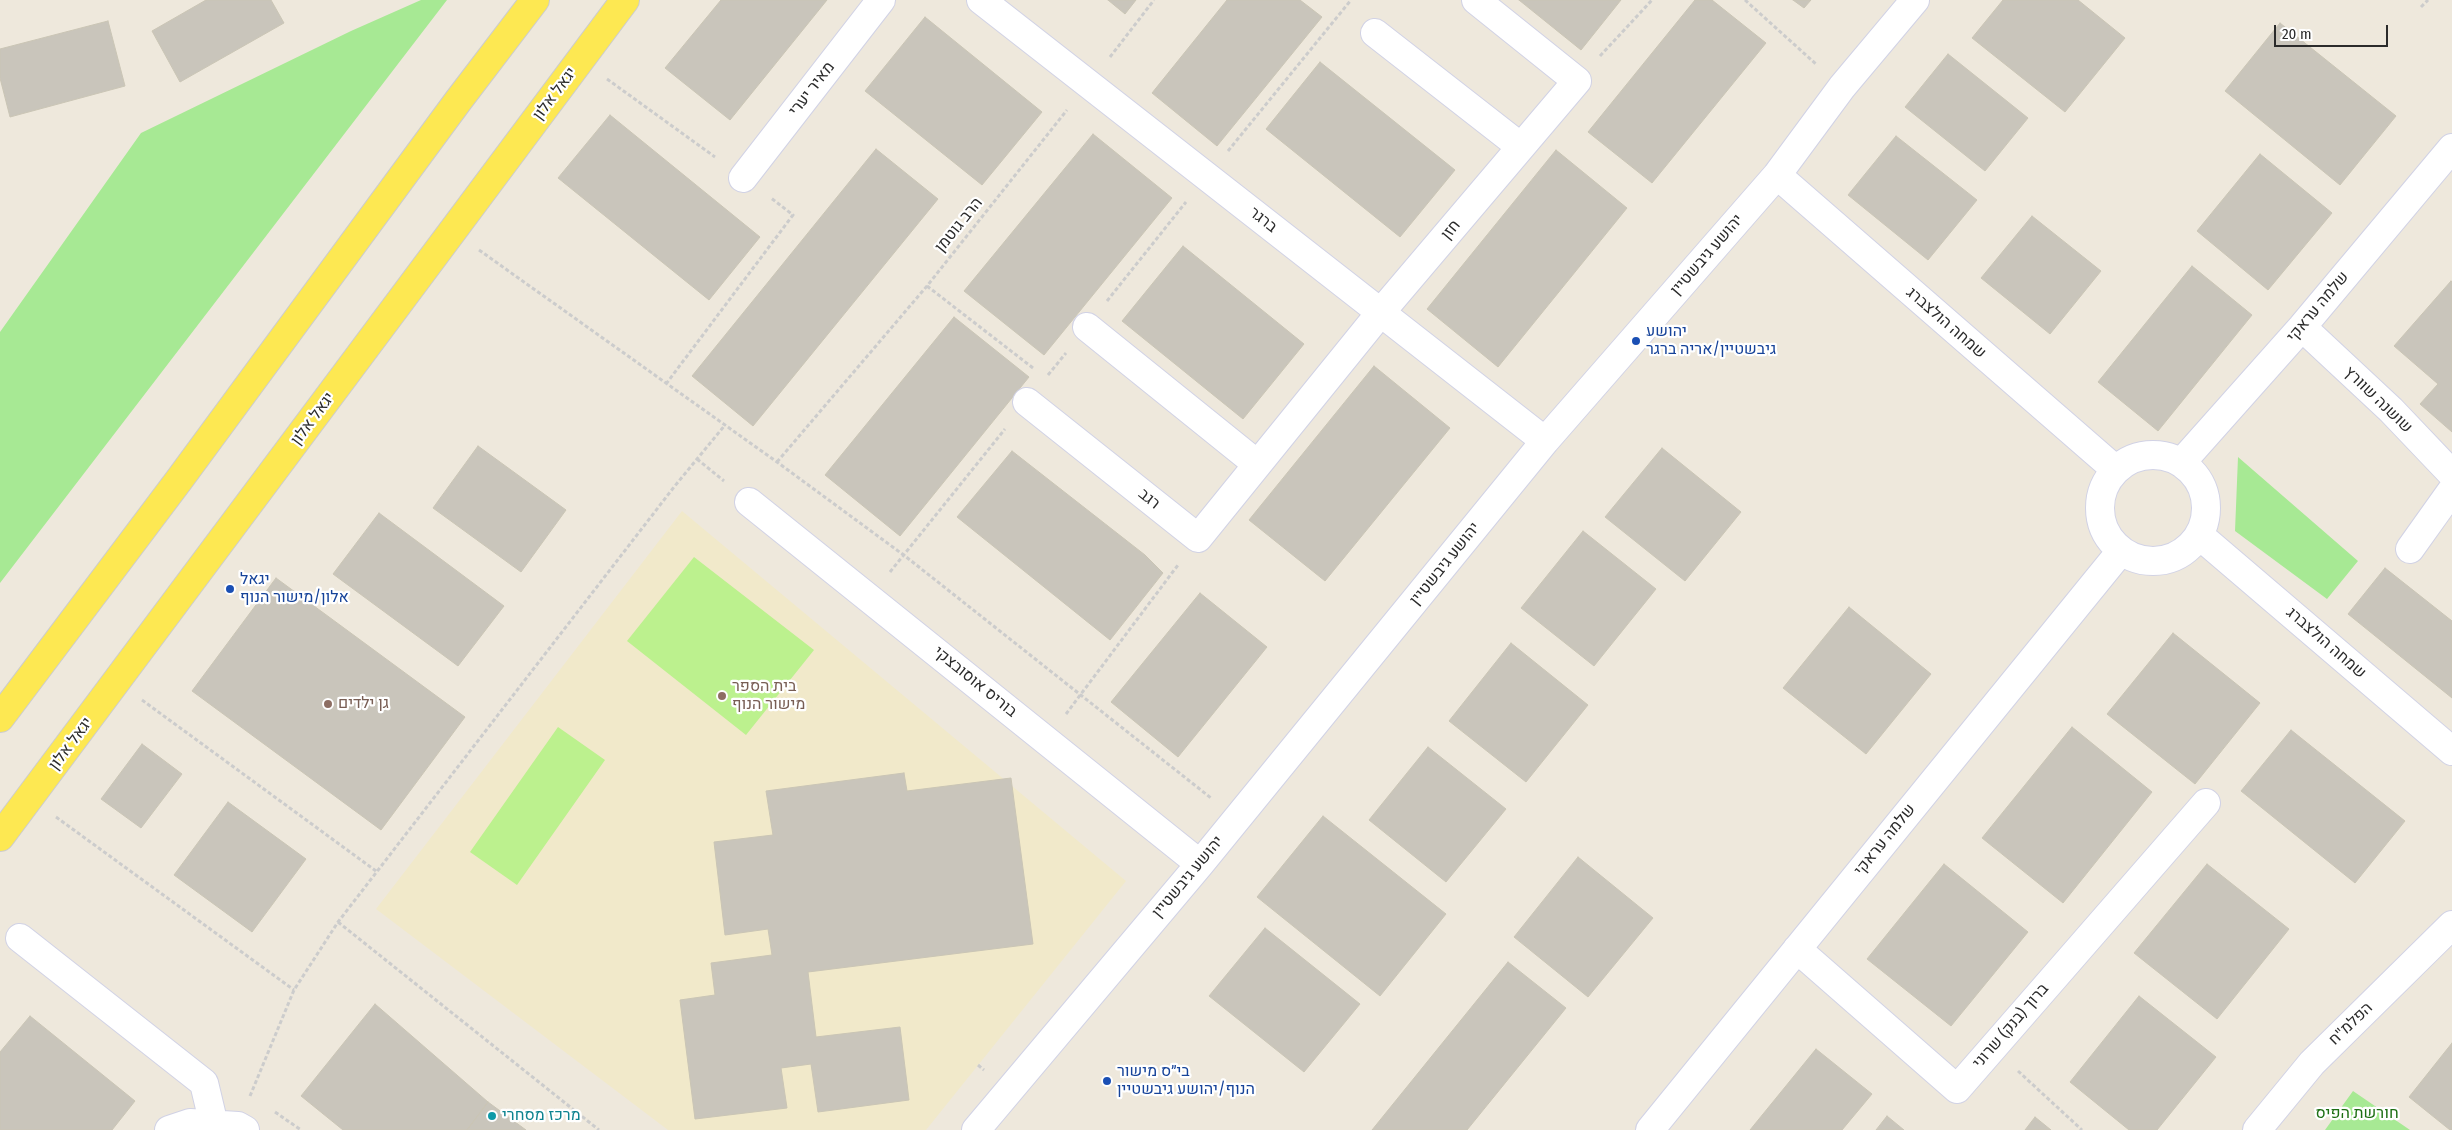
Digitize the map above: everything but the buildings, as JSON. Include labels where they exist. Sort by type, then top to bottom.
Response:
[{"type":"main road","points":[[0,718],[535,0]]},
{"type":"main road","name":"יגאל אלון","points":[[0,837],[118,682],[625,0]]},
{"type":"street","name":"מאיר יערי","points":[[743,178],[881,0]]},
{"type":"street","name":"ברגר","points":[[981,0],[1545,442]]},
{"type":"street","points":[[1476,0],[1577,81]]},
{"type":"street","name":"יהושע גיבשטיין","points":[[976,1130],[1200,864],[1545,442],[1777,175],[1842,87],[1915,0]]},
{"type":"street","points":[[1375,33],[1521,147]]},
{"type":"street","name":"חזן","points":[[1381,312],[1577,81]]},
{"type":"street","name":"שלמה עראקי","points":[[2181,463],[2302,327],[2452,148]]},
{"type":"street","name":"שמחה הולצברג","points":[[1777,175],[2116,470]]},
{"type":"street","points":[[1198,538],[1381,312]]},
{"type":"street","points":[[1087,327],[1257,464]]},
{"type":"street","name":"שושנה שוורץ","points":[[2302,327],[2391,410],[2452,474]]},
{"type":"street","name":"רגב","points":[[1027,402],[1198,538]]},
{"type":"street","points":[[2148,456],[2165,456],[2181,463],[2200,482],[2205,495],[2206,516],[2199,535],[2190,546],[2178,555],[2164,560],[2149,561],[2135,558],[2121,550],[2110,539],[2103,526],[2100,511],[2102,496],[2107,482],[2116,470],[2131,461],[2148,456]]},
{"type":"street","points":[[2410,549],[2452,490]]},
{"type":"street","name":"בוריס אוסובצקי","points":[[749,502],[1200,864]]},
{"type":"street","name":"שמחה הולצברג","points":[[2199,535],[2452,751]]},
{"type":"street","name":"שלמה עראקי","points":[[1650,1130],[2121,550]]},
{"type":"street","name":"ברוך (בנק) שרוני","points":[[1797,949],[1957,1088],[2206,804]]},
{"type":"street","name":"הפלמ\"ח","points":[[2257,1130],[2312,1062],[2452,925]]},
{"type":"street","points":[[20,938],[204,1083],[232,1127]]},
{"type":"street","points":[[169,1130],[190,1123],[232,1127]]},
{"type":"path","name":"הרב גוטמן","points":[[777,462],[927,286],[1154,0]]},
{"type":"path","points":[[1577,81],[1652,0]]},
{"type":"path","points":[[1744,0],[1842,87]]},
{"type":"path","points":[[2421,7],[2428,0]]},
{"type":"path","points":[[581,60],[793,215],[666,384]]},
{"type":"path","points":[[453,230],[905,556],[1237,818]]},
{"type":"path","points":[[927,286],[1038,372]]},
{"type":"path","points":[[232,1127],[294,990],[338,922],[668,495],[725,425]]},
{"type":"path","points":[[1046,739],[1198,538]]},
{"type":"path","points":[[118,682],[376,871]]},
{"type":"path","points":[[30,798],[294,990]]},
{"type":"path","points":[[338,922],[600,1130]]},
{"type":"path","points":[[1992,1048],[2082,1130]]},
{"type":"shaded area","name":"בית הספר מישור הנוף","points":[[682,511],[1126,881],[926,1130],[668,1130],[376,909]]},
{"type":"green space","points":[[421,0],[447,0],[0,583],[0,332],[141,133],[351,31]]},
{"type":"green space","points":[[2238,457],[2358,561],[2327,599],[2235,531]]},
{"type":"green space","points":[[694,557],[814,650],[746,735],[627,641]]},
{"type":"green space","points":[[558,727],[605,760],[517,885],[470,852]]},
{"type":"green space","name":"חורשת הפיס","points":[[2353,1091],[2410,1130],[2325,1130]]},
{"type":"place","name":"יהושע גיבשטיין/אריה ברגר","points":[[1636,341]]},
{"type":"place","name":"יגאל אלון/מישור הנוף","points":[[230,589]]},
{"type":"place","name":"בית הספר מישור הנוף","points":[[722,696]]},
{"type":"place","name":"גן ילדים","points":[[328,704]]},
{"type":"place","name":"בי״ס מישור הנוף/יהושע גיבשטיין","points":[[1107,1081]]},
{"type":"place","name":"מרכז מסחרי","points":[[492,1116]]}]
